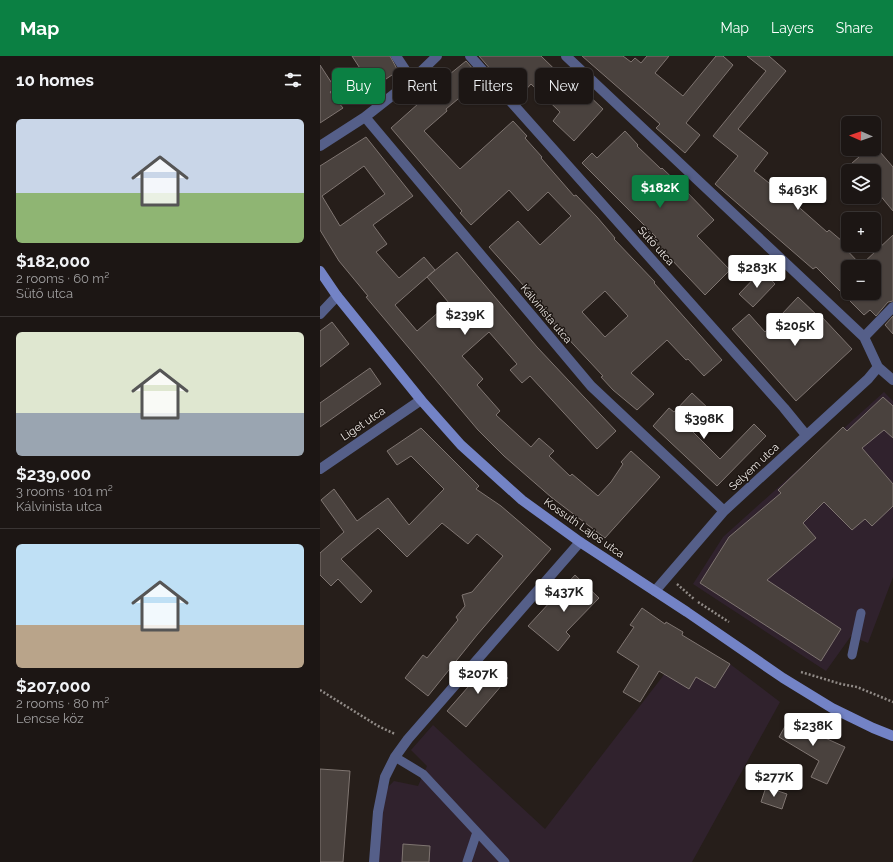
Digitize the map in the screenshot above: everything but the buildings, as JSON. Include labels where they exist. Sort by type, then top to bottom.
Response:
[{"type":"street","points":[[396,56],[404,68]]},
{"type":"street","points":[[424,68],[437,56]]},
{"type":"street","name":"Sütő utca","points":[[470,56],[778,402],[806,436]]},
{"type":"street","points":[[566,56],[864,336],[878,367],[893,380]]},
{"type":"street","points":[[320,146],[365,117],[393,95]]},
{"type":"street","name":"Kálvinista utca","points":[[365,117],[591,386],[724,511]]},
{"type":"street","name":"Kossuth Lajos utca","points":[[320,271],[337,296],[421,400],[461,445],[522,500],[580,542],[783,678],[832,708],[893,736]]},
{"type":"street","points":[[320,314],[337,296]]},
{"type":"street","points":[[864,336],[893,307]]},
{"type":"street","name":"Selyem utca","points":[[655,591],[724,511],[868,379],[878,367]]},
{"type":"street","name":"Liget utca","points":[[320,469],[421,400]]},
{"type":"street","points":[[374,862],[378,812],[385,777],[396,757],[408,740],[580,542]]},
{"type":"lane","points":[[852,655],[861,613]]},
{"type":"lane","points":[[396,757],[423,774],[505,862]]},
{"type":"lane","points":[[467,862],[477,832]]},
{"type":"path","points":[[668,576],[696,600],[730,623]]},
{"type":"path","points":[[798,671],[841,684],[857,687],[893,702]]},
{"type":"path","points":[[320,690],[378,726],[408,740]]},
{"type":"shaded area","points":[[884,392],[893,401],[893,577],[868,643],[851,636],[826,671],[693,584],[723,537]]},
{"type":"shaded area","points":[[687,638],[730,664],[780,702],[692,862],[377,862],[383,792],[394,781],[418,786],[427,766],[411,750],[433,725],[545,829],[663,676]]}]
